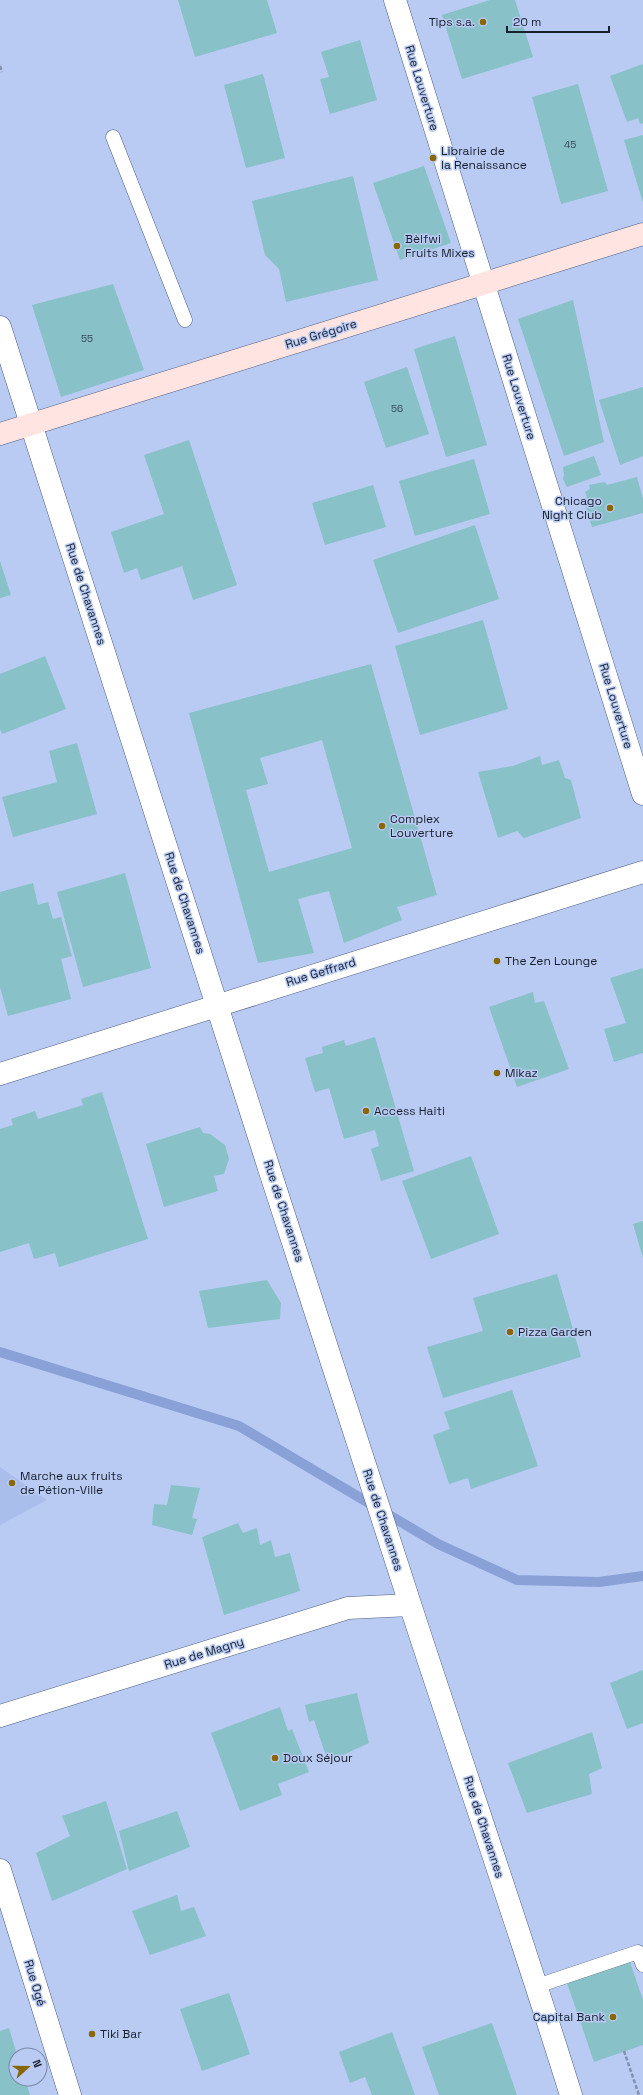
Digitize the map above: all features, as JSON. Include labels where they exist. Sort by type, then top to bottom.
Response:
[{"type":"main road","name":"Rue Grégoire","points":[[0,434],[643,234]]},
{"type":"street","name":"Rue Louverture","points":[[395,0],[643,794]]},
{"type":"street","name":"Rue de Chavannes","points":[[0,326],[410,1605],[537,1986],[570,2095]]},
{"type":"street","name":"Rue Geffrard","points":[[0,1074],[643,872]]},
{"type":"street","name":"Rue de Magny","points":[[0,1716],[348,1608],[410,1605]]},
{"type":"street","name":"Rue Ogé","points":[[0,1870],[70,2095]]},
{"type":"lane","points":[[113,137],[185,320]]},
{"type":"lane","points":[[537,1986],[638,1952],[643,1965]]},
{"type":"path","points":[[0,66],[2,72]]},
{"type":"path","points":[[624,2051],[639,2095]]},
{"type":"shaded area","name":"Marche aux fruits de Pétion-Ville","points":[[0,1467],[47,1500],[0,1525]]},
{"type":"building","points":[[178,0],[267,0],[277,33],[195,57]]},
{"type":"building","points":[[490,0],[515,0],[533,57],[462,79],[442,15]]},
{"type":"building","points":[[360,40],[377,100],[330,114],[320,79],[329,77],[321,52]]},
{"type":"building","points":[[643,64],[643,123],[640,124],[638,118],[627,122],[610,76]]},
{"type":"building","points":[[263,74],[285,158],[246,168],[224,85]]},
{"type":"building","points":[[578,84],[608,191],[561,204],[532,97]]},
{"type":"building","points":[[643,135],[643,203],[624,140]]},
{"type":"building","points":[[424,166],[451,243],[400,260],[373,183]]},
{"type":"building","points":[[353,176],[378,280],[286,302],[279,269],[265,255],[252,201]]},
{"type":"building","points":[[113,284],[144,370],[61,397],[32,305]]},
{"type":"building","points":[[573,300],[604,442],[564,456],[518,319]]},
{"type":"building","points":[[455,336],[487,445],[446,457],[414,349]]},
{"type":"building","points":[[407,367],[429,434],[386,448],[364,382]]},
{"type":"building","points":[[643,387],[643,456],[620,465],[599,400]]},
{"type":"building","points":[[189,440],[237,585],[193,600],[182,566],[141,580],[137,568],[124,573],[111,532],[164,514],[144,455]]},
{"type":"building","points":[[594,456],[601,475],[567,487],[563,479],[563,467]]},
{"type":"building","points":[[474,459],[490,514],[415,536],[399,481]]},
{"type":"building","points":[[637,477],[643,499],[643,513],[592,527],[584,501],[587,497],[585,492],[590,489],[589,485],[605,482],[607,485]]},
{"type":"building","points":[[373,485],[386,527],[325,545],[312,503]]},
{"type":"building","points":[[475,525],[499,599],[398,633],[373,560]]},
{"type":"building","points":[[0,561],[11,595],[0,598]]},
{"type":"building","points":[[483,620],[508,709],[420,735],[395,646]]},
{"type":"building","points":[[45,656],[66,709],[2,734],[0,729],[0,674]]},
{"type":"building","name":"Complex Louverture","points":[[371,664],[437,895],[397,907],[402,920],[344,943],[329,891],[298,899],[314,953],[258,963],[189,713]],"holes":[[[322,740],[352,848],[269,872],[246,790],[268,784],[260,758]]]},
{"type":"building","points":[[77,743],[97,814],[13,837],[2,797],[57,782],[49,751]]},
{"type":"building","points":[[540,756],[542,765],[559,760],[565,778],[571,780],[581,818],[524,838],[517,831],[498,838],[478,772],[513,766]]},
{"type":"building","points":[[125,873],[151,968],[83,987],[57,892]]},
{"type":"building","points":[[33,883],[38,905],[48,902],[53,919],[61,917],[72,956],[61,959],[71,999],[8,1016],[0,987],[0,892]]},
{"type":"building","points":[[643,968],[643,1053],[614,1062],[604,1029],[626,1023],[610,978]]},
{"type":"building","points":[[533,992],[535,1003],[544,1001],[569,1069],[517,1087],[489,1007]]},
{"type":"building","name":"Access Haiti","points":[[375,1037],[414,1171],[381,1181],[371,1149],[379,1146],[375,1130],[344,1139],[329,1088],[315,1092],[305,1058],[323,1053],[322,1047],[344,1040],[346,1046]]},
{"type":"building","points":[[102,1092],[148,1239],[59,1267],[55,1253],[34,1259],[29,1243],[0,1252],[0,1129],[13,1125],[11,1119],[35,1111],[38,1119],[83,1105],[81,1099]]},
{"type":"building","points":[[200,1127],[203,1133],[210,1134],[225,1145],[229,1159],[224,1174],[214,1176],[218,1191],[164,1207],[146,1144]]},
{"type":"building","points":[[471,1156],[499,1234],[431,1259],[402,1181]]},
{"type":"building","points":[[643,1221],[643,1258],[633,1224]]},
{"type":"building","points":[[557,1274],[581,1357],[443,1398],[427,1347],[483,1331],[473,1298]]},
{"type":"building","points":[[267,1280],[281,1303],[280,1319],[208,1328],[199,1291]]},
{"type":"building","points":[[512,1390],[538,1466],[471,1489],[468,1478],[449,1484],[433,1435],[450,1429],[444,1412]]},
{"type":"building","points":[[171,1485],[200,1488],[192,1518],[197,1519],[192,1535],[152,1525],[154,1504],[167,1505]]},
{"type":"building","points":[[238,1523],[243,1533],[257,1528],[260,1545],[271,1540],[275,1557],[290,1553],[300,1591],[224,1615],[202,1537]]},
{"type":"building","points":[[643,1670],[643,1723],[627,1729],[610,1683]]},
{"type":"building","points":[[357,1693],[369,1743],[328,1762],[314,1720],[309,1722],[305,1705]]},
{"type":"building","points":[[280,1707],[288,1731],[292,1729],[309,1772],[278,1784],[282,1795],[240,1811],[211,1733]]},
{"type":"building","points":[[592,1732],[602,1768],[589,1774],[592,1794],[527,1813],[508,1763]]},
{"type":"building","points":[[106,1801],[127,1869],[52,1901],[36,1853],[70,1836],[62,1816]]},
{"type":"building","points":[[177,1811],[190,1847],[129,1871],[119,1831]]},
{"type":"building","points":[[177,1895],[181,1911],[194,1907],[206,1936],[150,1955],[132,1911]]},
{"type":"building","points":[[630,1962],[643,2000],[643,2045],[594,2062],[567,1983]]},
{"type":"building","points":[[229,1993],[250,2054],[202,2071],[180,2009]]},
{"type":"building","points":[[492,2023],[517,2095],[439,2095],[422,2047]]},
{"type":"building","points":[[9,2028],[15,2047],[8,2047],[8,2087],[28,2087],[30,2095],[0,2095],[0,2031]]},
{"type":"building","points":[[392,2032],[415,2095],[372,2095],[365,2077],[350,2083],[339,2052]]},
{"type":"waterway","points":[[0,1352],[239,1426],[438,1544],[517,1580],[599,1582],[643,1576]]},
{"type":"place","name":"Tips s.a.","points":[[483,22]]},
{"type":"place","name":"Librairie de la Renaissance","points":[[433,158]]},
{"type":"place","name":"Bèlfwi Fruits Mixes","points":[[397,246]]},
{"type":"place","name":"Chicago Night Club","points":[[610,508]]},
{"type":"place","name":"Complex Louverture","points":[[382,826]]},
{"type":"place","name":"The Zen Lounge","points":[[497,961]]},
{"type":"place","name":"Mikaz","points":[[497,1073]]},
{"type":"place","name":"Access Haiti","points":[[366,1111]]},
{"type":"place","name":"Pizza Garden","points":[[510,1332]]},
{"type":"place","name":"Marche aux fruits de Pétion-Ville","points":[[12,1483]]},
{"type":"place","name":"Doux Séjour","points":[[275,1758]]},
{"type":"place","name":"Capital Bank","points":[[613,2017]]},
{"type":"place","name":"Tiki Bar","points":[[92,2034]]}]
